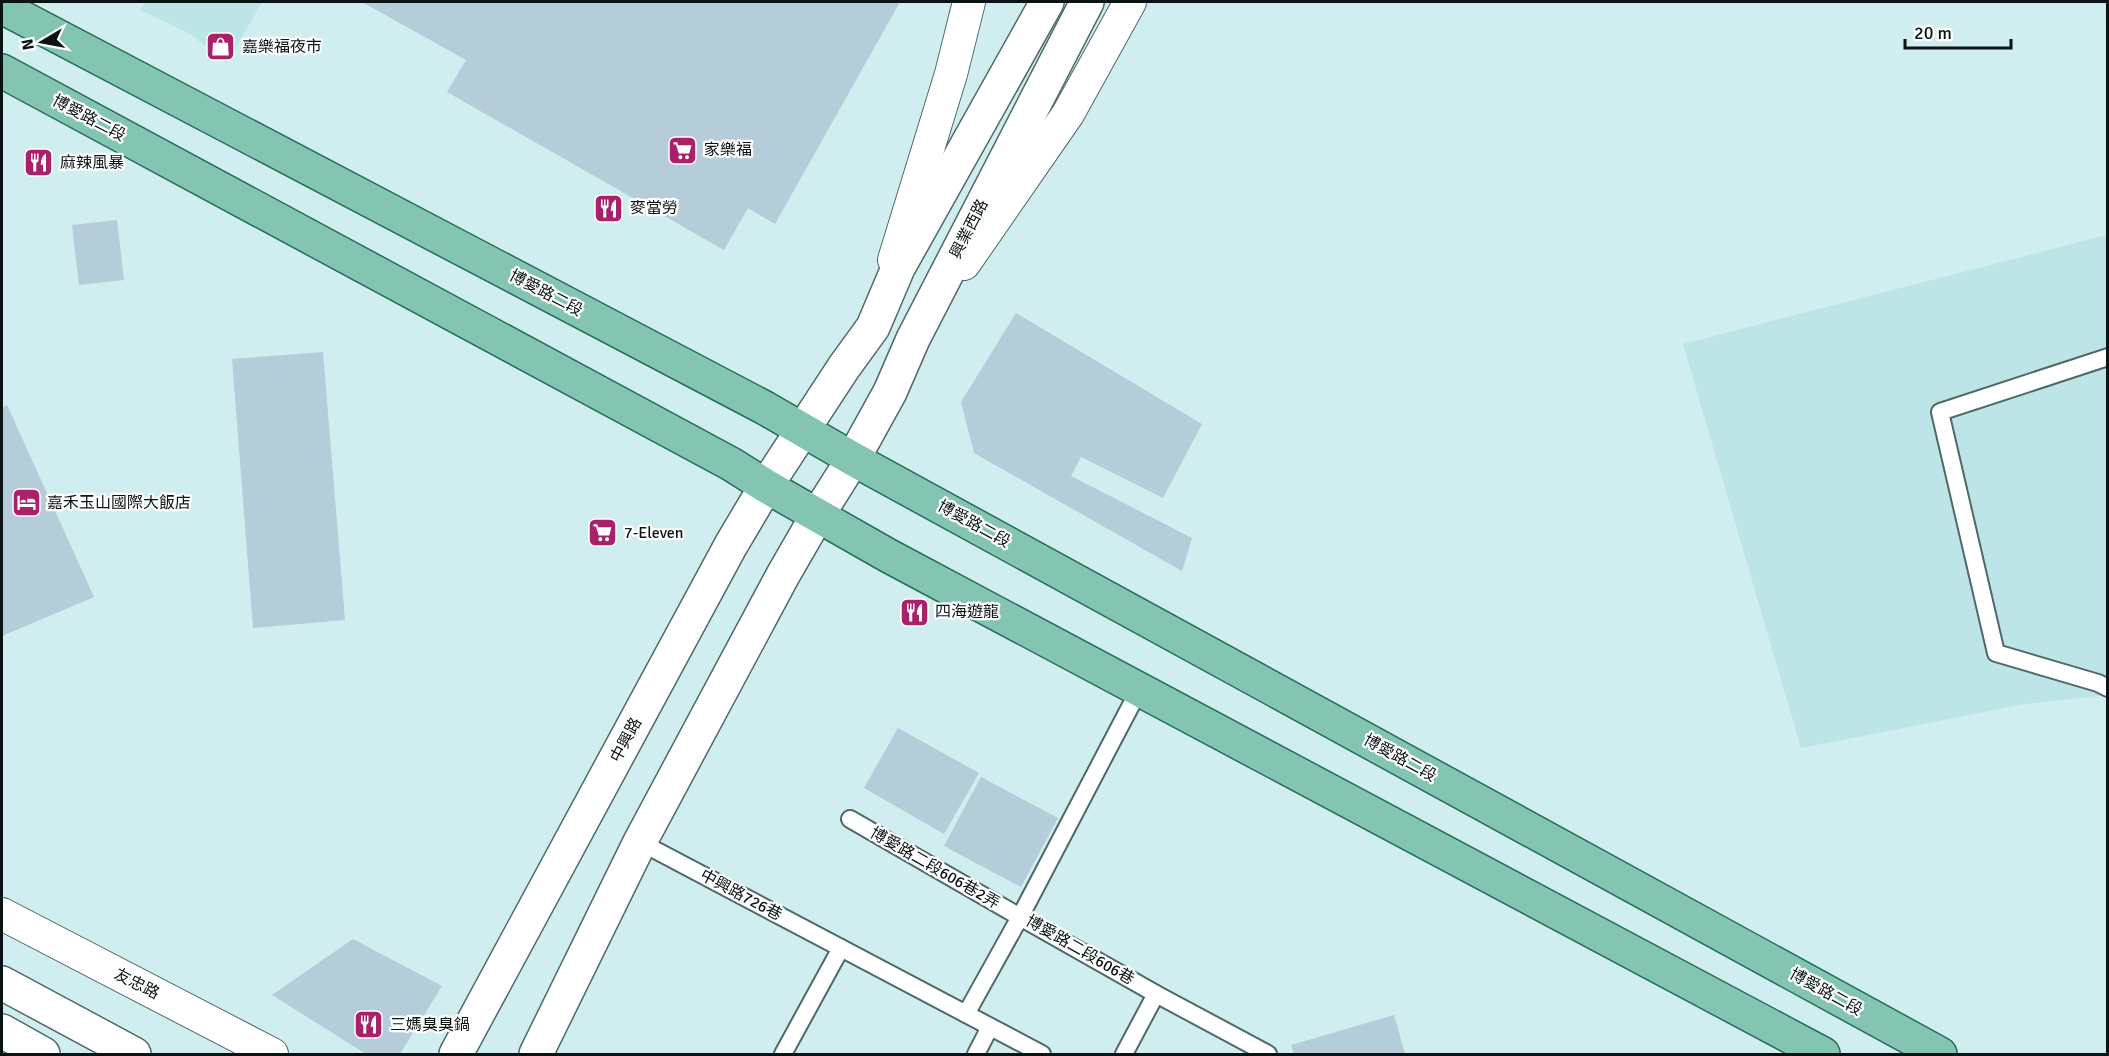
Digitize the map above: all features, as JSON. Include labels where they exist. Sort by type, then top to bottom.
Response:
[{"type":"main road","name":"博愛路二段","points":[[2,7],[765,408],[854,459],[1940,1054]]},
{"type":"main road","name":"博愛路二段","points":[[2,71],[731,464],[817,516],[1139,690],[1823,1054]]},
{"type":"street","points":[[873,327],[951,74],[969,2]]},
{"type":"street","points":[[951,74],[992,2]]},
{"type":"street","points":[[803,430],[873,327],[898,268],[1047,2]]},
{"type":"street","name":"興業西路","points":[[854,459],[890,392],[913,339],[1087,2]]},
{"type":"street","points":[[913,339],[1068,114],[1130,2]]},
{"type":"street","name":"中興路","points":[[456,1054],[731,545],[803,430]]},
{"type":"street","points":[[536,1054],[640,842],[817,516],[854,459]]},
{"type":"street","name":"友忠路","points":[[2,914],[272,1054]]},
{"type":"street","points":[[2,983],[134,1054]]},
{"type":"street","points":[[2,1031],[43,1054]]},
{"type":"lane","points":[[2108,357],[1940,412],[1996,653],[2108,688]]},
{"type":"lane","name":"博愛路二段606巷","points":[[1139,690],[1020,917],[1268,1054]]},
{"type":"lane","name":"博愛路二段606巷2弄","points":[[850,819],[1020,917]]},
{"type":"lane","name":"中興路726巷","points":[[640,842],[1042,1054]]},
{"type":"lane","points":[[966,1014],[1020,917]]},
{"type":"lane","points":[[783,1054],[842,948]]},
{"type":"lane","points":[[1124,1054],[1156,994]]},
{"type":"lane","points":[[976,1054],[990,1027]]},
{"type":"shaded area","name":"嘉樂福夜市","points":[[145,2],[262,2],[227,63],[187,32],[140,10]]},
{"type":"shaded area","points":[[2107,235],[2107,695],[2025,704],[1801,748],[1683,344]]},
{"type":"building","name":"家樂福","points":[[362,2],[900,2],[775,224],[748,208],[724,250],[447,92],[466,60]]},
{"type":"building","points":[[117,220],[124,280],[79,285],[72,225]]},
{"type":"building","points":[[1016,313],[1202,424],[1163,498],[1081,457],[1071,476],[1192,538],[1182,571],[974,453],[961,402]]},
{"type":"building","points":[[323,352],[345,620],[253,628],[232,359]]},
{"type":"building","name":"嘉禾玉山國際大飯店","points":[[7,405],[94,597],[2,636],[2,408]]},
{"type":"building","points":[[898,728],[979,773],[944,834],[864,788]]},
{"type":"building","points":[[981,777],[1058,818],[1021,887],[944,846]]},
{"type":"building","name":"三媽臭臭鍋","points":[[353,939],[442,986],[400,1054],[366,1054],[272,995]]},
{"type":"building","points":[[1394,1015],[1405,1054],[1294,1054],[1291,1045]]},
{"type":"place","name":"嘉樂福夜市","points":[[221,47]]},
{"type":"place","name":"家樂福","points":[[683,150]]},
{"type":"place","name":"麻辣風暴","points":[[39,163]]},
{"type":"place","name":"麥當勞","points":[[609,208]]},
{"type":"place","name":"嘉禾玉山國際大飯店","points":[[26,503]]},
{"type":"place","name":"7-Eleven","points":[[603,533]]},
{"type":"place","name":"四海遊龍","points":[[914,612]]},
{"type":"place","name":"三媽臭臭鍋","points":[[369,1025]]}]
